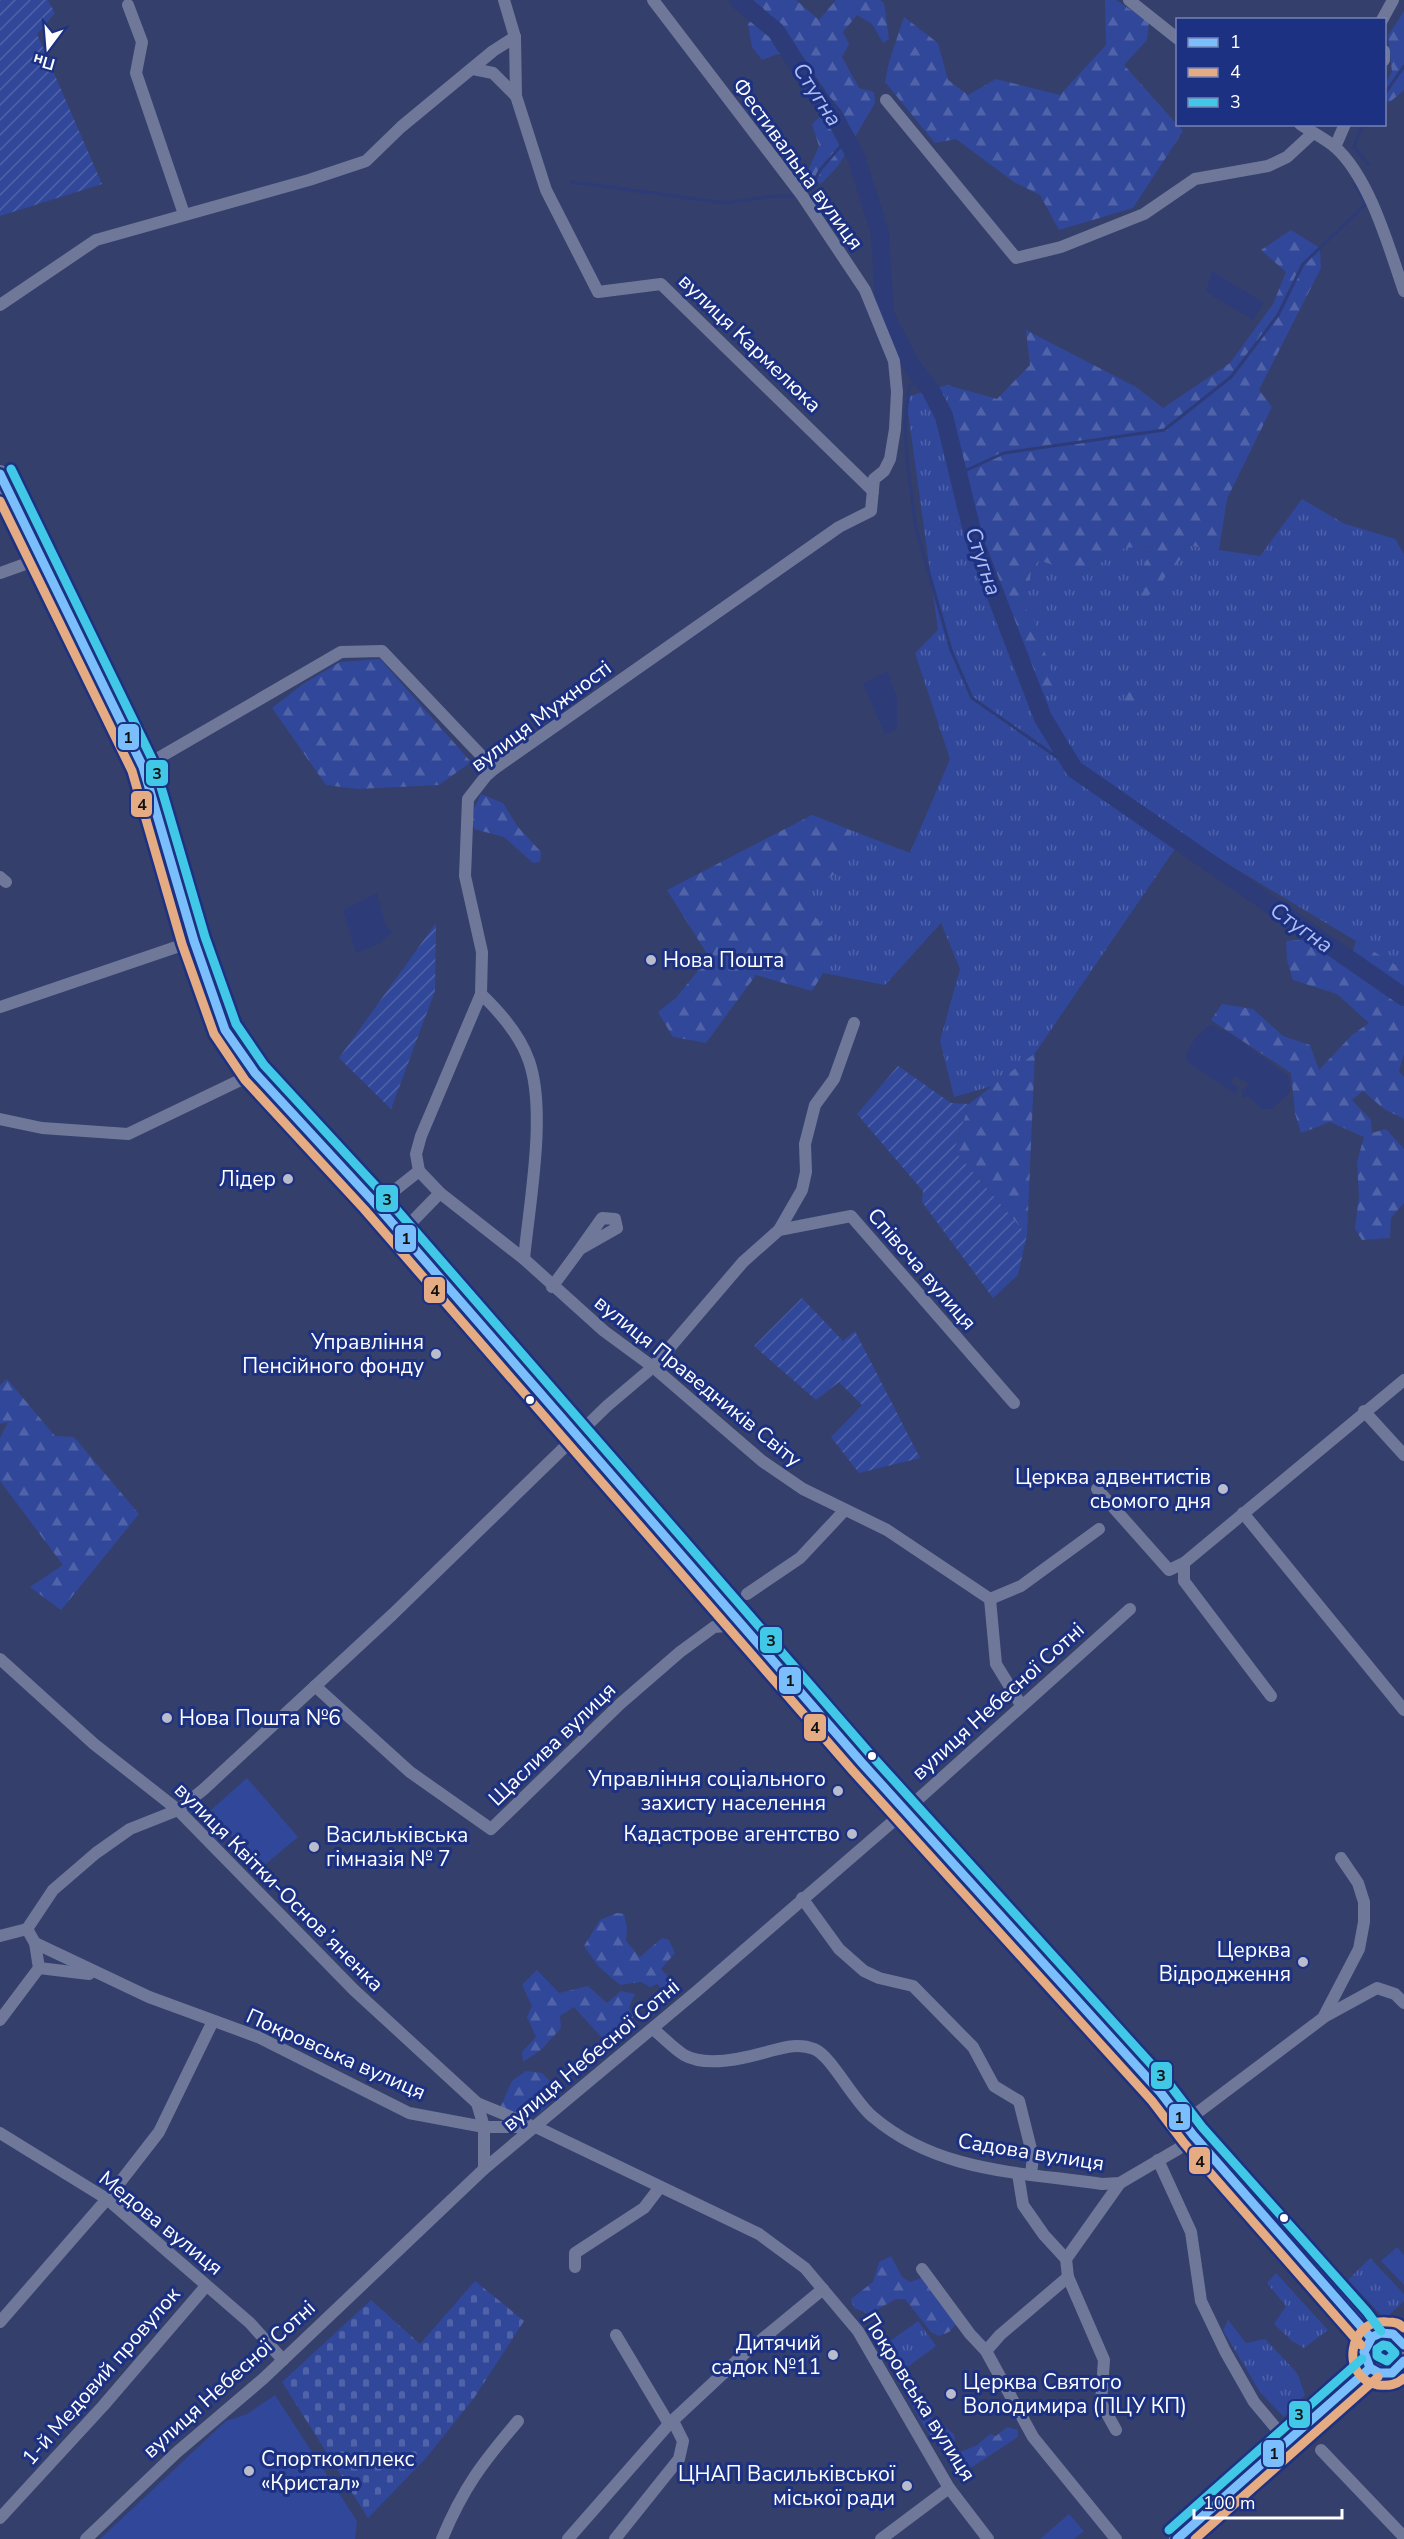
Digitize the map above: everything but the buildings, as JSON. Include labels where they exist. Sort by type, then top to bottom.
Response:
[{"type":"main road","points":[[0,474],[143,767],[194,941],[225,1030],[255,1073],[376,1205],[576,1437],[905,1811],[1047,1966],[1358,2320],[1371,2338]]},
{"type":"main road","points":[[1402,2339],[1386,2332],[1371,2338],[1363,2353],[1370,2368],[1378,2373],[1392,2373],[1404,2361]]},
{"type":"main road","points":[[1177,2539],[1286,2440],[1370,2368]]},
{"type":"street","name":"вулиця Кармелюка","points":[[504,0],[515,37],[516,96],[546,190],[598,292],[662,284],[873,491]]},
{"type":"street","name":"Фестивальна вулиця","points":[[653,0],[807,204],[865,290],[894,361],[897,392],[895,429],[890,459],[884,471],[874,479],[873,491]]},
{"type":"street","points":[[1129,0],[1176,37]]},
{"type":"street","points":[[1383,18],[1393,0]]},
{"type":"street","points":[[128,6],[142,42],[136,73],[184,214]]},
{"type":"street","points":[[0,305],[96,240],[309,180],[366,161],[401,127],[493,51],[515,37]]},
{"type":"street","points":[[473,69],[493,73],[516,96]]},
{"type":"street","points":[[886,100],[1016,258],[1061,247],[1144,214],[1195,179],[1268,166],[1287,157],[1313,133]]},
{"type":"street","points":[[1303,126],[1335,147],[1360,180],[1388,242],[1404,291]]},
{"type":"street","points":[[1335,147],[1344,126]]},
{"type":"street","name":"вулиця Мужності","points":[[419,1171],[416,1154],[421,1136],[481,994],[482,952],[465,876],[468,799],[486,776],[494,770],[838,527],[871,511],[873,491]]},
{"type":"street","points":[[0,573],[42,558]]},
{"type":"street","points":[[143,767],[341,652],[382,651],[494,770]]},
{"type":"street","points":[[0,1007],[194,941]]},
{"type":"street","points":[[481,994],[506,1018],[529,1061],[538,1112],[524,1259]]},
{"type":"street","points":[[0,1936],[27,1929],[53,1890],[96,1853],[130,1829],[178,1810],[393,1614],[576,1437],[653,1367],[743,1262],[779,1230],[802,1190],[806,1172],[805,1144],[815,1105],[834,1080],[854,1023]]},
{"type":"street","points":[[0,1119],[42,1128],[128,1134],[255,1073]]},
{"type":"street","points":[[376,1205],[419,1171]]},
{"type":"street","name":"вулиця Праведників Світу","points":[[419,1171],[440,1193],[524,1259],[552,1287],[604,1331],[653,1367],[762,1461],[803,1489],[887,1530],[990,1599]]},
{"type":"street","points":[[400,1234],[440,1193]]},
{"type":"street","name":"Співоча вулиця","points":[[779,1230],[851,1216],[1014,1403]]},
{"type":"street","points":[[552,1287],[580,1249]]},
{"type":"street","points":[[1097,1489],[1169,1570],[1184,1563],[1404,1380]]},
{"type":"street","points":[[1364,1411],[1404,1455]]},
{"type":"street","points":[[747,1594],[800,1558],[844,1510]]},
{"type":"street","points":[[1243,1513],[1404,1710]]},
{"type":"street","points":[[1021,1705],[996,1664],[990,1599],[1021,1586],[1099,1529]]},
{"type":"street","points":[[1184,1563],[1184,1581],[1271,1696]]},
{"type":"street","name":"вулиця Небесної Сотні","points":[[86,2539],[176,2453],[283,2360],[484,2169],[653,2029],[905,1811],[1130,1609]]},
{"type":"street","name":"Щаслива вулиця","points":[[315,1686],[410,1772],[491,1829],[628,1696],[680,1652],[714,1628],[724,1626],[735,1618]]},
{"type":"street","name":"вулиця Квітки-Основʼяненка","points":[[0,1659],[94,1744],[178,1810],[354,1990],[477,2103]]},
{"type":"street","points":[[1323,2018],[1359,1949],[1364,1922],[1364,1902],[1358,1883],[1341,1858]]},
{"type":"street","points":[[802,1898],[839,1949],[864,1971],[879,1978],[913,1986],[973,2047],[986,2076],[994,2086],[1019,2101],[1033,2157],[1031,2174]]},
{"type":"street","points":[[0,2020],[39,1968],[35,1944],[27,1929]]},
{"type":"street","name":"Покровська вулиця","points":[[35,1944],[101,1976],[258,2037],[409,2113],[484,2127],[536,2127],[759,2234],[805,2268],[858,2331],[949,2488],[988,2539]]},
{"type":"street","points":[[39,1968],[101,1976]]},
{"type":"street","name":"Садова вулиця","points":[[653,2029],[686,2056],[701,2059],[727,2060],[789,2045],[815,2049],[825,2056],[861,2107],[924,2151],[957,2163],[1018,2174],[1102,2184],[1120,2183],[1178,2149],[1189,2129],[1323,2018],[1377,1988],[1395,1994],[1404,2003]]},
{"type":"street","points":[[0,2322],[107,2199],[159,2132],[213,2021]]},
{"type":"street","points":[[477,2103],[484,2127],[484,2169]]},
{"type":"street","points":[[477,2103],[536,2127]]},
{"type":"street","name":"Медова вулиця","points":[[0,2133],[107,2199],[250,2323],[283,2360]]},
{"type":"street","points":[[1158,2160],[1191,2232],[1201,2301],[1225,2351],[1254,2402],[1286,2440]]},
{"type":"street","points":[[1018,2174],[1023,2205],[1044,2235],[1066,2259],[1068,2277],[1104,2360],[1101,2403],[1116,2430]]},
{"type":"street","points":[[1066,2259],[1120,2183]]},
{"type":"street","points":[[575,2267],[575,2253],[644,2208],[660,2187]]},
{"type":"street","points":[[922,2269],[970,2334],[986,2351],[1033,2437],[1116,2539]]},
{"type":"street","points":[[986,2351],[1000,2335],[1068,2277]]},
{"type":"street","name":"1-й Медовий провулок","points":[[0,2518],[103,2406],[206,2286]]},
{"type":"street","points":[[568,2539],[671,2423],[744,2354],[823,2289]]},
{"type":"street","points":[[615,2539],[679,2459],[683,2441],[616,2335]]},
{"type":"street","points":[[442,2539],[454,2510],[476,2470],[518,2421]]},
{"type":"street","points":[[1321,2450],[1404,2537]]},
{"type":"street","points":[[881,2539],[949,2488]]},
{"type":"green space","points":[[0,0],[48,0],[55,13],[37,34],[102,184],[0,216]]},
{"type":"green space","points":[[753,0],[796,0],[819,20],[836,0],[880,0],[884,3],[889,39],[883,43],[872,24],[857,15],[843,32],[849,44],[842,57],[859,88],[874,92],[875,103],[838,166],[821,184],[806,175],[819,146],[812,124],[824,113],[829,96],[802,55],[778,54],[762,60],[752,47],[748,24],[764,9]]},
{"type":"green space","points":[[1105,0],[1116,0],[1149,22],[1147,40],[1124,65],[1176,123],[1176,126],[1183,131],[1133,208],[1059,230],[1040,195],[1014,182],[956,139],[935,143],[885,82],[904,17],[938,43],[948,80],[968,95],[996,79],[1060,95],[1106,45]]},
{"type":"green space","points":[[1404,11],[1404,90],[1390,102],[1386,101],[1386,82],[1392,72],[1388,36]]},
{"type":"green space","points":[[1291,230],[1320,248],[1321,268],[1259,390],[1272,407],[1227,499],[1219,550],[1185,545],[1180,560],[1143,602],[1134,582],[1155,546],[1124,548],[1080,575],[1039,560],[1031,570],[1029,589],[1017,601],[1032,615],[1059,694],[1037,695],[988,554],[996,536],[958,523],[947,385],[997,399],[1030,365],[1026,330],[1136,387],[1163,408],[1230,363],[1273,304],[1286,272],[1261,250]]},
{"type":"green space","points":[[947,385],[958,523],[996,536],[988,554],[1037,695],[1016,601],[1029,589],[1031,570],[1039,560],[1080,575],[1124,548],[1156,546],[1134,582],[1143,601],[1185,545],[1260,556],[1302,499],[1343,523],[1395,539],[1404,554],[1404,970],[1183,837],[1035,1053],[1003,1083],[954,1097],[940,1041],[960,969],[941,923],[885,985],[737,956],[812,815],[910,853],[950,759],[915,653],[938,630],[906,397]]},
{"type":"green space","points":[[380,659],[471,762],[439,785],[357,789],[326,785],[272,708],[303,684],[340,662]]},
{"type":"green space","points":[[1133,689],[1146,698],[1142,709],[1132,717],[1122,707],[1125,695]]},
{"type":"green space","points":[[481,794],[503,803],[518,827],[541,852],[540,862],[533,863],[504,837],[474,829],[471,815]]},
{"type":"green space","points":[[812,815],[852,831],[841,870],[801,896],[838,949],[812,991],[756,975],[706,1043],[673,1037],[658,1012],[676,998],[709,957],[667,890]]},
{"type":"green space","points":[[436,923],[435,991],[391,1109],[339,1058]]},
{"type":"green space","points":[[1310,939],[1404,1006],[1404,1054],[1399,1071],[1404,1077],[1404,1119],[1384,1109],[1363,1091],[1352,1100],[1371,1120],[1372,1133],[1386,1129],[1404,1149],[1404,1203],[1391,1218],[1390,1238],[1362,1240],[1355,1229],[1359,1196],[1357,1162],[1364,1137],[1330,1122],[1301,1133],[1295,1113],[1291,1073],[1211,1020],[1222,1004],[1253,1009],[1283,1036],[1310,1045],[1319,1070],[1352,1035],[1369,1023],[1337,994],[1293,980],[1287,960],[1286,941]]},
{"type":"green space","points":[[1356,941],[1404,970],[1404,989],[1352,954]]},
{"type":"green space","points":[[1035,1053],[1027,1235],[954,1150],[969,1104]]},
{"type":"green space","points":[[898,1066],[951,1103],[969,1104],[954,1150],[1027,1235],[1018,1275],[993,1298],[922,1202],[923,1191],[857,1114]]},
{"type":"green space","points":[[802,1298],[843,1341],[855,1331],[920,1458],[859,1473],[831,1437],[862,1405],[839,1382],[816,1400],[754,1346]]},
{"type":"green space","points":[[7,1379],[55,1436],[74,1437],[139,1514],[61,1610],[30,1587],[63,1565],[0,1481],[0,1438],[8,1422],[0,1424],[0,1385]]},
{"type":"green space","points":[[247,1778],[298,1837],[260,1869],[210,1811]]},
{"type":"green space","points":[[617,1913],[624,1914],[627,1928],[626,1941],[640,1957],[662,1938],[669,1940],[675,1953],[661,1969],[678,1988],[665,1991],[657,1984],[650,1987],[641,1982],[620,1985],[599,1967],[584,1946],[600,1920]]},
{"type":"green space","points":[[537,1970],[559,1993],[588,1986],[607,2003],[621,1991],[635,1994],[629,2007],[633,2018],[605,2041],[574,2007],[560,2016],[561,2028],[541,2050],[523,2062],[522,2052],[536,2037],[527,2017],[532,2006],[522,1985]]},
{"type":"green space","points":[[526,2071],[542,2073],[552,2083],[556,2095],[537,2114],[518,2114],[500,2108],[512,2081]]},
{"type":"green space","points":[[1397,2247],[1404,2255],[1404,2285],[1381,2261]]},
{"type":"green space","points":[[891,2256],[902,2277],[910,2282],[924,2277],[958,2322],[949,2332],[939,2336],[931,2332],[905,2299],[896,2299],[869,2314],[854,2308],[851,2299],[873,2282],[879,2262]]},
{"type":"green space","points":[[1370,2258],[1404,2294],[1404,2301],[1385,2319],[1348,2280]]},
{"type":"green space","points":[[1276,2273],[1328,2330],[1304,2348],[1292,2341],[1274,2324],[1286,2306],[1267,2283]]},
{"type":"green space","points":[[475,2281],[524,2321],[474,2398],[426,2458],[368,2518],[282,2382],[371,2300],[420,2344]]},
{"type":"green space","points":[[1228,2320],[1246,2343],[1265,2339],[1297,2373],[1305,2395],[1284,2417],[1260,2392],[1223,2330]]},
{"type":"green space","points":[[918,2321],[936,2346],[902,2371],[882,2347]]},
{"type":"green space","points":[[904,2387],[908,2387],[930,2417],[954,2434],[955,2439],[952,2445],[958,2453],[977,2445],[990,2434],[996,2436],[1007,2427],[1018,2430],[1018,2437],[972,2467],[946,2457],[944,2449],[921,2421]]},
{"type":"green space","name":"Спорткомплекс «Кристал»","points":[[275,2395],[357,2521],[355,2539],[100,2539],[226,2421],[247,2414]]},
{"type":"green space","points":[[1069,2514],[1084,2531],[1074,2539],[1040,2539]]},
{"type":"shaded area","points":[[1212,271],[1264,303],[1253,320],[1206,292]]},
{"type":"shaded area","points":[[887,671],[897,697],[897,729],[885,734],[863,684]]},
{"type":"shaded area","points":[[377,893],[386,927],[393,931],[379,944],[356,953],[343,910]]},
{"type":"shaded area","points":[[1211,1025],[1231,1034],[1288,1076],[1290,1092],[1272,1109],[1262,1109],[1248,1096],[1243,1098],[1242,1088],[1245,1091],[1248,1083],[1235,1075],[1231,1083],[1238,1087],[1236,1094],[1188,1062],[1187,1053],[1192,1043],[1202,1031]]},
{"type":"waterway","name":"Стугна","points":[[738,0],[776,31],[815,93],[834,116],[856,157],[880,233],[885,314],[911,365],[930,389],[944,416],[974,539],[1043,718],[1074,769],[1404,997]]},
{"type":"waterway","points":[[1386,92],[1404,66]]},
{"type":"waterway","points":[[1361,126],[1354,147],[1368,164]]},
{"type":"waterway","points":[[812,186],[820,170],[847,139]]},
{"type":"waterway","points":[[572,182],[726,203],[774,196],[792,196]]},
{"type":"waterway","points":[[958,474],[1004,453],[1164,430],[1231,377],[1278,315],[1303,264],[1366,204],[1355,184]]},
{"type":"waterway","points":[[919,378],[909,388],[905,423],[907,460],[916,528],[951,650],[972,698],[1074,769]]},
{"type":"transit line","name":"3","points":[[11,469],[154,763],[205,937],[236,1024],[264,1065],[382,1193],[871,1755],[1170,2085],[1202,2127],[1367,2312],[1381,2331]]},
{"type":"transit line","name":"1","points":[[0,474],[143,767],[194,941],[225,1030],[255,1073],[373,1201],[862,1763],[1161,2093],[1193,2135],[1371,2338]]},
{"type":"transit line","name":"4","points":[[0,501],[132,771],[182,944],[214,1034],[245,1080],[364,1209],[853,1771],[1152,2101],[1184,2143],[1361,2345]]},
{"type":"transit line","name":"4","points":[[1404,2328],[1395,2323],[1374,2323],[1364,2329],[1353,2349],[1353,2361],[1357,2372],[1366,2380],[1378,2385],[1386,2385],[1396,2384],[1404,2378]]},
{"type":"transit line","name":"1","points":[[1404,2345],[1393,2334],[1381,2333],[1372,2337],[1364,2352],[1370,2368],[1379,2373],[1392,2373],[1404,2361]]},
{"type":"transit line","name":"3","points":[[1383,2345],[1388,2346],[1395,2353],[1387,2361],[1377,2356],[1377,2349],[1383,2345]]},
{"type":"transit line","name":"3","points":[[1169,2530],[1362,2359]]},
{"type":"transit line","name":"1","points":[[1177,2539],[1370,2368]]},
{"type":"transit line","name":"4","points":[[1195,2539],[1378,2377]]},
{"type":"place","name":"Нова Пошта","points":[[651,960]]},
{"type":"place","name":"Лідер","points":[[288,1179]]},
{"type":"place","name":"Управління Пенсійного фонду","points":[[436,1354]]},
{"type":"place","name":"Церква адвентистів сьомого дня","points":[[1223,1489]]},
{"type":"place","name":"Нова Пошта №6","points":[[167,1718]]},
{"type":"place","name":"Управління соціального захисту населення","points":[[838,1791]]},
{"type":"place","name":"Кадастрове агентство","points":[[852,1834]]},
{"type":"place","name":"Васильківська гімназія № 7","points":[[314,1847]]},
{"type":"place","name":"Церква Відродження","points":[[1303,1962]]},
{"type":"place","name":"Дитячий садок №11","points":[[833,2355]]},
{"type":"place","name":"Церква Святого Володимира (ПЦУ КП)","points":[[951,2394]]},
{"type":"place","name":"Спорткомплекс «Кристал»","points":[[249,2471]]},
{"type":"place","name":"ЦНАП Васильківської міської ради","points":[[907,2486]]}]
